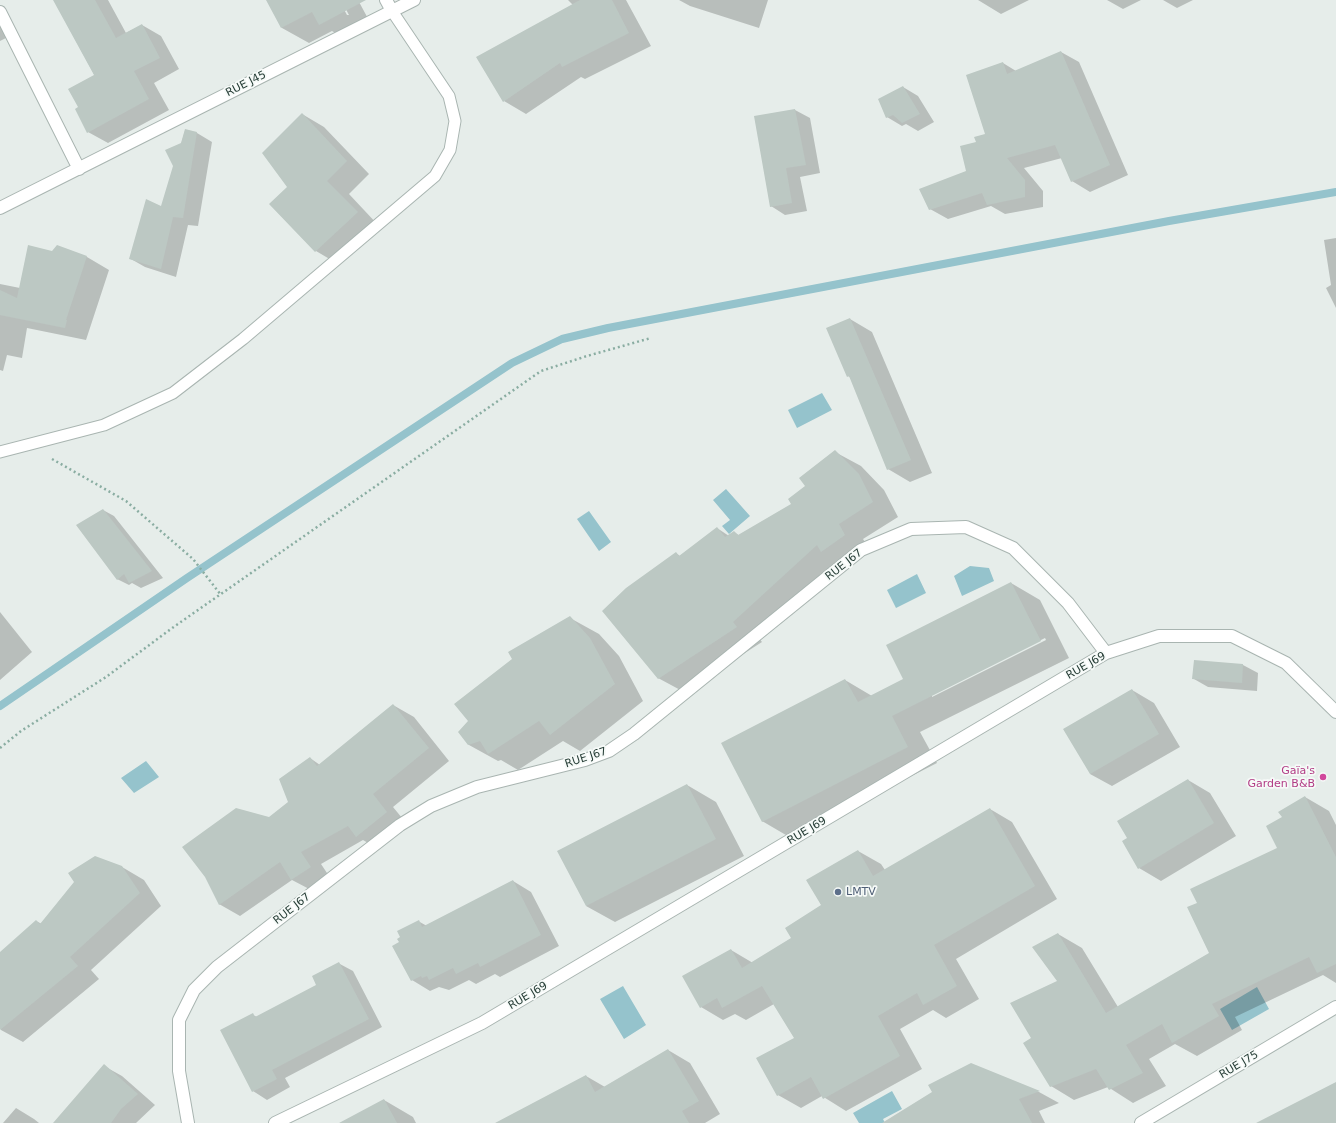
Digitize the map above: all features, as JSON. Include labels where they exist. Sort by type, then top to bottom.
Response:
[{"type":"street","points":[[386,0],[392,11]]},
{"type":"street","name":"RUE J45","points":[[0,208],[414,0]]},
{"type":"street","points":[[0,12],[79,169]]},
{"type":"street","name":"RUE J67","points":[[188,1123],[179,1071],[179,1020],[194,990],[217,967],[400,825],[431,806],[478,788],[585,760],[609,751],[634,734],[861,550],[910,529],[966,527],[1013,548],[1068,602],[1106,653]]},
{"type":"street","name":"RUE J69","points":[[276,1123],[482,1023],[1106,653],[1160,636],[1232,636],[1286,663],[1336,712]]},
{"type":"street","name":"RUE J75","points":[[1141,1123],[1336,1007]]},
{"type":"lane","points":[[0,452],[104,425],[173,393],[243,339],[435,176],[450,150],[455,121],[449,96],[392,11]]},
{"type":"path","points":[[0,748],[21,731],[106,676],[541,371],[586,356],[651,338]]},
{"type":"path","points":[[34,444],[55,461],[126,501],[193,559],[221,595]]},
{"type":"water","points":[[822,393],[832,410],[797,428],[788,410]]},
{"type":"water","points":[[726,489],[750,516],[729,534],[722,526],[730,520],[713,500]]},
{"type":"water","points":[[589,511],[611,542],[599,551],[577,519]]},
{"type":"water","points":[[970,566],[989,568],[994,581],[962,596],[954,576]]},
{"type":"water","points":[[917,574],[926,593],[896,608],[887,590]]},
{"type":"water","points":[[146,761],[159,777],[134,793],[121,778]]},
{"type":"water","points":[[623,986],[646,1025],[624,1039],[600,999]]},
{"type":"water","points":[[1257,987],[1269,1009],[1232,1030],[1220,1009]]},
{"type":"water","points":[[892,1091],[902,1109],[883,1119],[885,1123],[859,1123],[853,1113]]},
{"type":"building","points":[[53,0],[95,0],[116,38],[142,24],[160,58],[134,71],[149,99],[87,133],[75,109],[78,107],[68,89],[94,75]]},
{"type":"building","points":[[266,0],[366,0],[319,25],[312,12],[281,28]]},
{"type":"building","points":[[580,0],[612,0],[629,33],[562,67],[560,63],[503,102],[476,57]]},
{"type":"building","points":[[1061,51],[1110,165],[1071,182],[1055,145],[1007,158],[1025,180],[1025,197],[987,205],[982,193],[929,210],[919,189],[966,171],[960,146],[976,142],[974,137],[985,134],[966,75],[1003,62],[1007,74]]},
{"type":"building","points":[[903,86],[920,114],[902,123],[893,115],[886,118],[878,99]]},
{"type":"building","points":[[795,109],[806,165],[786,168],[792,203],[770,207],[754,116]]},
{"type":"building","points":[[302,113],[347,161],[327,181],[358,212],[315,252],[269,204],[287,187],[262,153]]},
{"type":"building","points":[[185,129],[197,132],[183,218],[173,217],[161,269],[129,259],[146,199],[161,206],[173,166],[165,150],[181,143]]},
{"type":"building","points":[[28,245],[52,251],[57,245],[87,256],[66,320],[65,328],[0,315],[0,290],[17,298]]},
{"type":"building","points":[[850,318],[911,460],[887,470],[849,376],[847,377],[826,328]]},
{"type":"building","points":[[835,450],[859,474],[873,502],[839,524],[845,535],[821,552],[817,545],[733,622],[737,627],[658,679],[602,611],[626,588],[676,552],[679,556],[717,527],[725,537],[734,531],[738,535],[791,504],[788,499],[805,486],[799,478]]},
{"type":"building","points":[[103,509],[152,571],[129,583],[124,574],[117,580],[76,525]]},
{"type":"building","points":[[1011,582],[1041,641],[892,716],[908,747],[762,822],[721,743],[845,679],[858,702],[903,679],[886,645]]},
{"type":"building","points":[[570,616],[590,638],[615,684],[550,735],[539,721],[488,754],[480,741],[468,745],[458,732],[468,721],[454,704],[512,659],[508,652]]},
{"type":"building","points":[[1194,660],[1243,664],[1242,683],[1192,679]]},
{"type":"building","points":[[1132,689],[1159,734],[1090,774],[1063,729]]},
{"type":"building","points":[[393,704],[429,748],[373,794],[387,812],[356,837],[348,826],[301,852],[311,867],[291,880],[280,862],[219,905],[205,877],[182,847],[236,808],[269,817],[288,802],[279,779],[310,757],[317,766]]},
{"type":"building","points":[[1188,779],[1214,823],[1138,869],[1122,841],[1127,838],[1117,821]]},
{"type":"building","points":[[687,784],[716,839],[586,906],[557,851]]},
{"type":"building","points":[[1305,796],[1336,857],[1336,964],[1317,973],[1309,957],[1212,1004],[1219,1016],[1172,1043],[1162,1024],[1126,1045],[1143,1073],[1109,1090],[1096,1069],[1050,1087],[1023,1043],[1031,1038],[1010,1003],[1057,981],[1032,947],[1058,933],[1106,1013],[1209,953],[1187,907],[1197,903],[1190,889],[1277,848],[1266,826],[1282,817],[1278,812]]},
{"type":"building","points":[[990,808],[1035,886],[934,945],[957,986],[923,1005],[917,993],[878,1016],[900,1056],[823,1099],[811,1077],[777,1096],[756,1058],[794,1038],[762,986],[722,1008],[717,998],[700,1008],[682,976],[731,949],[742,968],[791,938],[785,928],[821,905],[806,880],[858,850],[873,876]]},
{"type":"building","points":[[95,856],[122,866],[140,893],[70,957],[78,966],[0,1030],[0,952],[36,920],[40,924],[74,882],[68,873]]},
{"type":"building","points":[[513,880],[541,935],[480,967],[478,963],[456,974],[453,968],[429,980],[427,976],[422,978],[421,976],[411,981],[392,946],[399,942],[397,939],[400,937],[397,931],[419,920],[422,927]]},
{"type":"building","points":[[339,962],[369,1019],[272,1070],[277,1079],[252,1092],[220,1030],[253,1013],[255,1017],[316,985],[312,976]]},
{"type":"building","points":[[668,1049],[699,1101],[682,1111],[689,1123],[495,1123],[586,1075],[595,1092]]},
{"type":"building","points":[[971,1063],[1040,1091],[1019,1099],[1032,1123],[882,1123],[932,1092],[928,1085]]},
{"type":"building","points":[[104,1064],[138,1094],[121,1109],[111,1123],[53,1123]]},
{"type":"building","points":[[1336,1082],[1336,1123],[1256,1123]]},
{"type":"building","points":[[384,1099],[397,1123],[339,1123]]},
{"type":"waterway","points":[[0,706],[187,578],[512,363],[562,339],[608,328],[1169,221],[1336,192]]},
{"type":"place","name":"Gaïa's Garden B&B","points":[[1323,777]]},
{"type":"place","name":"LMTV","points":[[838,892]]}]
